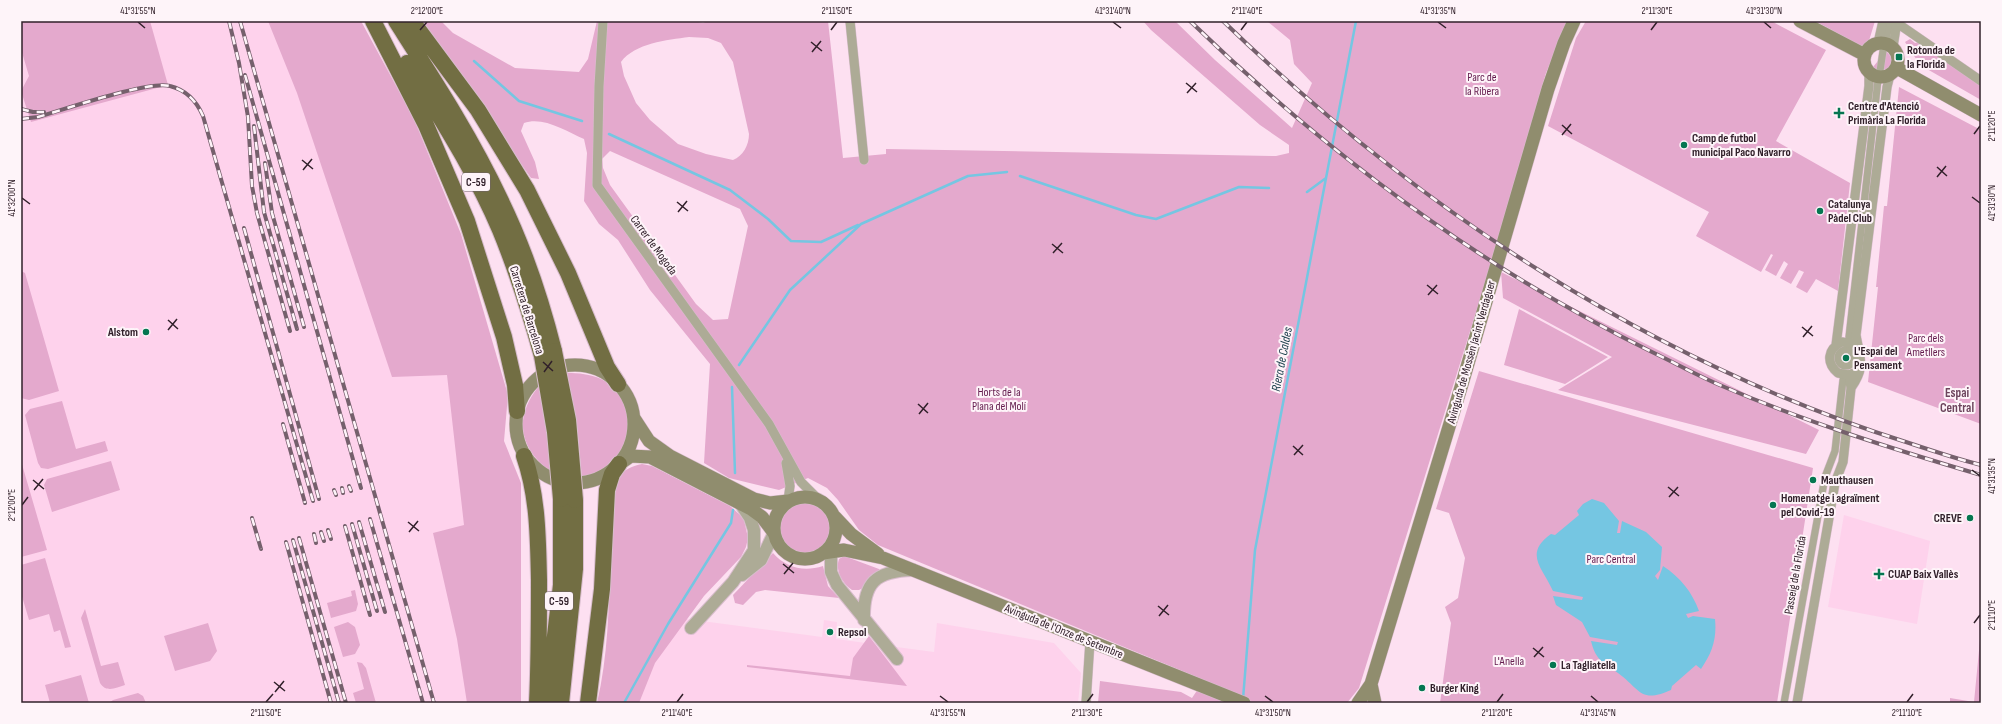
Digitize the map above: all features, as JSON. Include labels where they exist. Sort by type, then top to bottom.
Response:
[{"type":"highway","points":[[373,21],[430,132],[467,221],[488,283],[507,350],[515,385],[517,411]]},
{"type":"highway","name":"Carretera de Barcelona","points":[[380,21],[455,143],[485,199],[499,229],[548,353]]},
{"type":"highway","name":"Carretera de Barcelona","points":[[396,21],[470,141],[501,200],[529,267],[548,353],[568,420],[568,499],[574,576],[561,703]]},
{"type":"highway","points":[[412,21],[473,104],[523,184],[558,251],[581,301],[607,366],[618,384]]},
{"type":"highway","points":[[524,456],[533,484],[537,530],[539,608],[536,703]]},
{"type":"highway","points":[[588,703],[602,589],[607,490],[612,474],[619,464]]},
{"type":"highway","name":"Carretera de Barcelona","points":[[547,703],[568,499]]},
{"type":"main road","name":"Avinguda de Mossèn Jacint Verdaguer","points":[[1358,703],[1371,684],[1548,89],[1564,43],[1574,21]]},
{"type":"main road","points":[[1800,21],[1865,55]]},
{"type":"main road","points":[[1883,74],[1899,59],[1885,45],[1868,49],[1864,62],[1883,74],[1981,115]]},
{"type":"main road","points":[[574,365],[590,367],[606,374],[618,384],[629,400],[634,418],[649,441],[670,456],[754,499],[770,503],[788,501],[804,496],[819,500],[827,505],[835,517],[835,536],[827,552],[808,558],[792,556],[783,550],[774,533],[762,517],[740,503],[650,457],[631,456],[592,482],[570,484],[549,479],[532,466],[524,456],[516,436],[515,420],[522,397],[531,385],[554,368],[574,365]]},
{"type":"main road","points":[[619,464],[629,448],[632,439],[634,418]]},
{"type":"main road","points":[[774,533],[774,523],[777,514],[788,501]]},
{"type":"main road","name":"Avinguda de l'Onze de Setembre","points":[[835,517],[851,534],[883,558]]},
{"type":"main road","name":"Avinguda de l'Onze de Setembre","points":[[827,552],[849,550],[883,558],[1244,703]]},
{"type":"main road","name":"Avinguda de Mossèn Jacint Verdaguer","points":[[1371,684],[1375,703]]},
{"type":"street","name":"Carrer de Mogoda","points":[[603,21],[599,86],[597,185],[769,424],[784,454],[801,482],[819,500]]},
{"type":"street","points":[[850,21],[864,160]]},
{"type":"street","points":[[1883,21],[1885,45]]},
{"type":"street","points":[[1885,45],[1895,22],[1981,81]]},
{"type":"street","points":[[1849,337],[1883,74]]},
{"type":"street","points":[[1861,364],[1855,372],[1838,373],[1829,363],[1829,356],[1836,345],[1869,86],[1883,74]]},
{"type":"street","name":"Passeig de la Florida","points":[[1851,388],[1858,378],[1861,364],[1861,354],[1856,335],[1887,87],[1883,74]]},
{"type":"street","points":[[1836,345],[1842,342],[1848,342],[1859,348]]},
{"type":"street","name":"Passeig de la Florida","points":[[1784,703],[1825,477],[1834,451],[1845,373],[1855,359],[1852,352],[1847,349],[1838,357],[1840,363],[1845,373],[1851,388],[1843,462],[1834,483],[1797,703]]},
{"type":"street","name":"Carrer de Mogoda","points":[[784,454],[790,486],[788,501]]},
{"type":"street","points":[[691,628],[733,582],[750,559],[754,550],[754,530],[750,518],[740,503]]},
{"type":"street","points":[[733,582],[761,560],[774,533]]},
{"type":"street","points":[[827,552],[833,579],[837,586],[897,659]]},
{"type":"street","points":[[864,620],[865,595],[874,582],[889,573],[914,570]]},
{"type":"street","points":[[1086,703],[1090,641]]},
{"type":"shaded area","points":[[21,21],[288,21],[452,356],[501,703],[21,703]]},
{"type":"shaded area","name":"CUAP Baix Vallès","points":[[1844,515],[1930,541],[1917,624],[1828,607]]},
{"type":"shaded area","points":[[664,616],[822,637],[824,620],[837,622],[836,639],[934,652],[937,623],[1054,643],[1081,673],[1078,703],[638,703]]},
{"type":"green space","points":[[21,21],[150,21],[168,85],[31,122],[21,91],[29,76],[21,49]]},
{"type":"green space","points":[[268,21],[361,21],[414,119],[461,234],[508,395],[504,441],[521,483],[521,703],[467,703],[457,639],[433,533],[464,525],[447,375],[392,377],[297,93]]},
{"type":"green space","points":[[420,21],[441,21],[453,33],[515,68],[579,72],[588,59],[597,21],[693,21],[703,23],[708,21],[828,21],[843,158],[886,154],[886,149],[1276,156],[1289,153],[1289,145],[1260,125],[1151,30],[1143,21],[1175,21],[1215,60],[1292,128],[1312,83],[1294,64],[1290,40],[1267,21],[1568,21],[1546,73],[1490,267],[1359,688],[1347,703],[1098,703],[1100,681],[1181,692],[1192,698],[1204,680],[878,545],[859,530],[838,500],[827,488],[808,478],[779,490],[729,478],[704,463],[710,364],[650,290],[618,240],[599,224],[584,201],[587,153],[584,139],[547,123],[531,121],[524,123],[521,131],[535,162],[539,179],[531,178]],"holes":[[[689,37],[708,38],[721,43],[733,62],[749,134],[745,150],[740,156],[733,160],[706,154],[678,144],[650,120],[636,103],[624,76],[621,62],[634,50],[652,44]],[[610,151],[740,209],[748,226],[728,319],[713,320],[696,304],[610,185],[603,168],[602,159]]]},
{"type":"green space","name":"Camp de futbol municipal Paco Navarro","points":[[1586,21],[1771,21],[1826,50],[1776,141],[1850,183],[1838,291],[1816,279],[1807,293],[1796,287],[1804,272],[1799,270],[1791,284],[1780,278],[1788,264],[1784,261],[1776,276],[1765,270],[1773,255],[1771,254],[1761,272],[1696,236],[1709,212],[1548,126],[1576,38]]},
{"type":"green space","points":[[1815,21],[1875,21],[1868,44],[1861,46]]},
{"type":"green space","points":[[1910,39],[1915,43],[1920,42],[1981,85],[1981,100],[1920,65],[1905,42]]},
{"type":"green space","points":[[1886,51],[1892,58],[1899,59],[1892,74],[1888,76],[1880,76],[1869,72]]},
{"type":"green space","name":"Parc dels Ametllers","points":[[1899,87],[1981,130],[1981,424],[1868,382],[1878,287],[1876,287],[1884,206],[1887,206]]},
{"type":"green space","points":[[21,271],[25,273],[59,391],[29,400],[21,398]]},
{"type":"green space","points":[[1501,272],[1819,430],[1806,454],[1558,390],[1612,357],[1503,298]]},
{"type":"green space","points":[[1519,309],[1608,357],[1565,384],[1504,365]]},
{"type":"green space","name":"Parc Central","points":[[1479,371],[1813,468],[1777,703],[1440,703],[1451,623],[1445,607],[1458,598],[1465,558],[1449,513],[1436,509]]},
{"type":"green space","points":[[567,373],[593,376],[612,386],[620,396],[625,407],[628,420],[624,445],[618,456],[604,471],[582,478],[577,427]]},
{"type":"green space","points":[[539,386],[547,431],[552,473],[532,454],[523,432],[525,410]]},
{"type":"green space","points":[[62,401],[76,449],[105,441],[108,451],[48,469],[41,468],[38,463],[25,415],[30,409]]},
{"type":"green space","points":[[21,461],[47,550],[21,557]]},
{"type":"green space","points":[[111,461],[120,490],[52,512],[44,485],[47,479]]},
{"type":"green space","points":[[642,464],[652,466],[730,506],[744,520],[748,538],[746,547],[741,557],[704,596],[655,663],[639,703],[597,703],[604,668],[607,632],[613,496],[615,487],[623,472]]},
{"type":"green space","points":[[805,497],[817,499],[827,506],[834,516],[836,528],[834,540],[827,550],[817,557],[805,559],[793,557],[783,550],[776,540],[774,528],[776,516],[783,506],[793,499]]},
{"type":"green space","points":[[773,553],[784,562],[796,567],[809,569],[823,566],[828,586],[839,598],[765,590],[756,592],[743,605],[735,603],[733,595]]},
{"type":"green space","points":[[844,556],[879,569],[880,571],[863,588],[859,590],[852,590],[842,580],[838,568],[839,559]]},
{"type":"green space","points":[[45,558],[71,647],[65,648],[60,630],[54,632],[49,614],[29,620],[21,593],[21,565]]},
{"type":"green space","points":[[355,590],[358,604],[356,611],[331,618],[327,603],[352,596],[351,591]]},
{"type":"green space","points":[[85,609],[101,666],[118,662],[125,685],[108,689],[100,683],[81,618]]},
{"type":"green space","points":[[348,622],[355,627],[360,645],[355,654],[343,657],[334,627]]},
{"type":"green space","points":[[208,623],[217,651],[210,661],[175,671],[164,636]]},
{"type":"green space","points":[[1981,630],[1981,703],[1950,703],[1950,698],[1974,702]]},
{"type":"green space","points":[[869,636],[907,686],[747,667],[747,665],[850,676],[853,658]]},
{"type":"green space","points":[[357,662],[362,663],[366,668],[376,703],[356,703],[353,693],[364,689]]},
{"type":"green space","points":[[81,675],[89,703],[50,703],[45,685]]},
{"type":"green space","points":[[138,693],[143,696],[146,703],[109,703],[113,700]]},
{"type":"water","points":[[1592,499],[1604,503],[1619,521],[1617,533],[1620,533],[1622,521],[1646,532],[1662,547],[1660,570],[1655,576],[1658,580],[1663,566],[1675,575],[1685,586],[1699,611],[1686,614],[1688,618],[1693,616],[1715,619],[1713,646],[1701,669],[1696,665],[1672,686],[1671,690],[1661,694],[1653,696],[1641,693],[1598,657],[1591,641],[1617,645],[1618,642],[1590,637],[1582,622],[1556,605],[1553,596],[1582,600],[1583,597],[1553,591],[1538,561],[1538,548],[1543,541],[1551,534],[1555,535],[1579,515],[1577,511],[1583,504]]},
{"type":"waterway","name":"Riera de Caldes","points":[[1243,699],[1255,550],[1356,21]]},
{"type":"waterway","points":[[474,61],[519,101],[582,121]]},
{"type":"waterway","points":[[609,134],[730,190],[768,219],[791,241],[821,242],[858,225]]},
{"type":"waterway","points":[[739,365],[790,290],[861,224],[968,176],[1007,172]]},
{"type":"waterway","points":[[1020,176],[1136,215],[1156,219],[1239,187],[1269,188]]},
{"type":"waterway","points":[[1307,192],[1326,178]]},
{"type":"waterway","points":[[732,387],[735,473]]},
{"type":"waterway","points":[[624,703],[668,624],[731,523],[733,510]]},
{"type":"railway","points":[[229,21],[239,63],[248,117],[252,186],[257,213],[290,331]]},
{"type":"railway","points":[[240,21],[434,703]]},
{"type":"railway","points":[[1190,21],[1242,70],[1351,162],[1466,245],[1588,319],[1695,374],[1754,399],[1850,434],[1981,475]]},
{"type":"railway","points":[[1223,21],[1297,90],[1375,154],[1457,215],[1542,272],[1629,323],[1720,369],[1813,409],[1918,446],[1981,465]]},
{"type":"railway","points":[[245,75],[361,488]]},
{"type":"railway","points":[[21,119],[38,117],[126,91],[159,85],[170,86],[181,90],[198,106],[203,116],[313,501]]},
{"type":"railway","points":[[21,109],[33,112],[44,112]]},
{"type":"railway","points":[[254,126],[264,212],[297,329]]},
{"type":"railway","points":[[265,163],[272,213],[304,327]]},
{"type":"railway","points":[[244,228],[319,499]]},
{"type":"railway","points":[[283,424],[305,503]]},
{"type":"railway","points":[[349,486],[351,491]]},
{"type":"railway","points":[[342,488],[343,493]]},
{"type":"railway","points":[[334,490],[336,495]]},
{"type":"railway","points":[[252,518],[261,549]]},
{"type":"railway","points":[[370,519],[423,703]]},
{"type":"railway","points":[[359,522],[385,612]]},
{"type":"railway","points":[[352,524],[377,611]]},
{"type":"railway","points":[[345,526],[370,615]]},
{"type":"railway","points":[[328,530],[331,539]]},
{"type":"railway","points":[[321,532],[324,541]]},
{"type":"railway","points":[[314,534],[316,543]]},
{"type":"railway","points":[[299,538],[346,703]]},
{"type":"railway","points":[[293,540],[339,703]]},
{"type":"railway","points":[[286,542],[331,703]]},
{"type":"place","name":"Rotonda de la Florida","points":[[1899,57]]},
{"type":"place","name":"Centre d'Atenció Primària La Florida","points":[[1839,113]]},
{"type":"place","name":"Camp de futbol municipal Paco Navarro","points":[[1684,145]]},
{"type":"place","name":"Catalunya Pàdel Club","points":[[1820,211]]},
{"type":"place","name":"Alstom","points":[[146,332]]},
{"type":"place","name":"L'Espai del Pensament","points":[[1846,358]]},
{"type":"place","name":"Mauthausen","points":[[1813,480]]},
{"type":"place","name":"Homenatge i agraïment pel Covid-19","points":[[1773,505]]},
{"type":"place","name":"CREVE","points":[[1970,518]]},
{"type":"place","name":"CUAP Baix Vallès","points":[[1879,574]]},
{"type":"place","name":"Repsol","points":[[830,632]]},
{"type":"place","name":"La Tagliatella","points":[[1553,665]]},
{"type":"place","name":"Burger King","points":[[1422,688]]},
{"type":"district","name":"Espai Central","points":[[1957,400]]},
{"type":"park label","name":"Parc de la Ribera","points":[[1482,84]]},
{"type":"park label","name":"Horts de la Plana del Molí","points":[[999,399]]},
{"type":"park label","name":"L'Anella","points":[[1509,661]]}]
